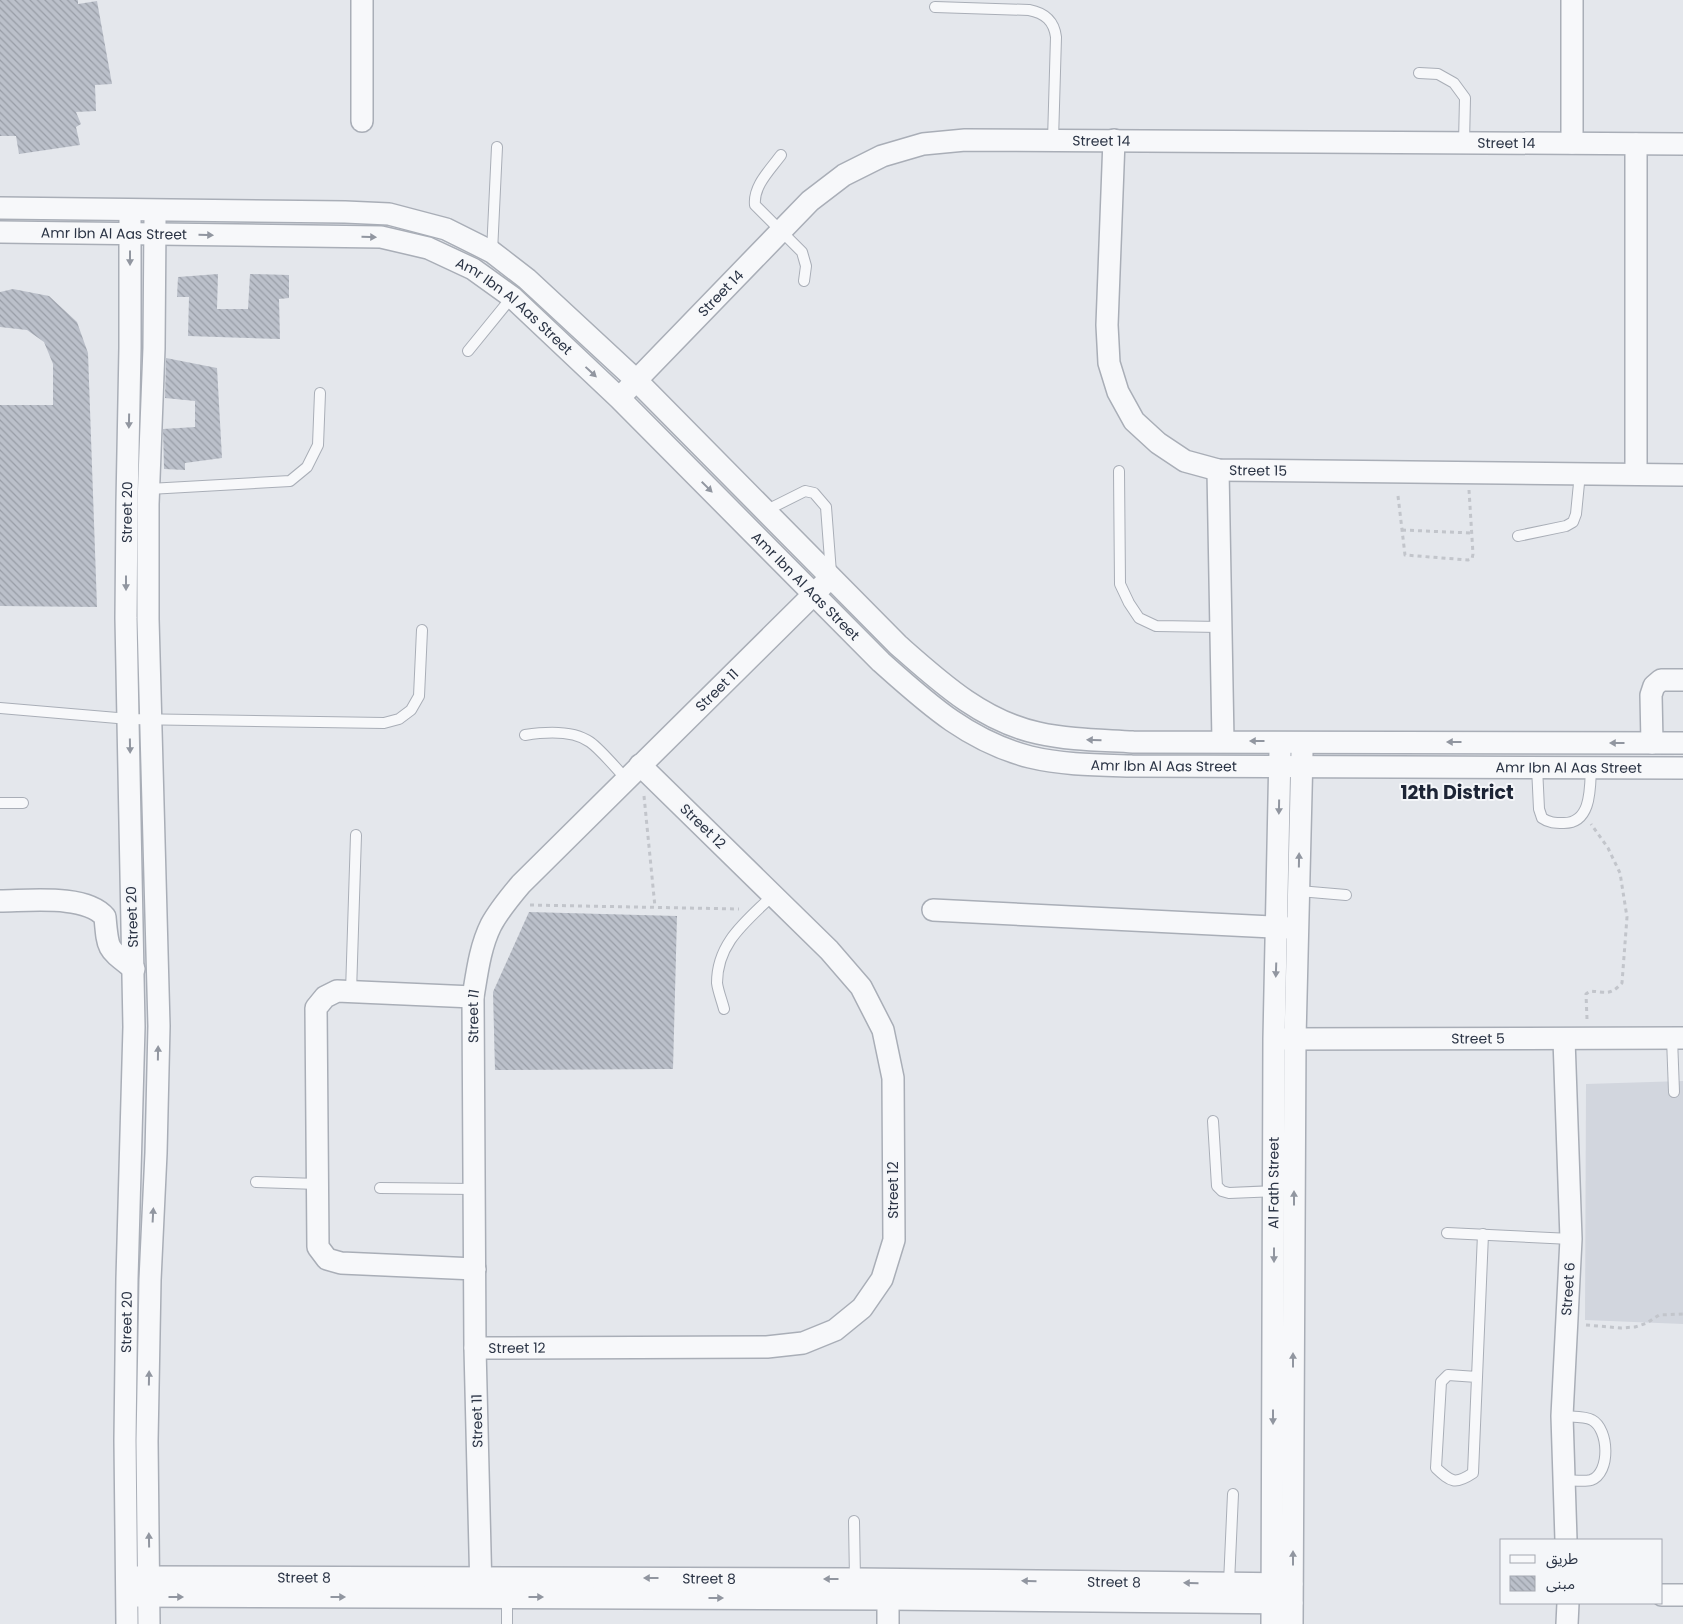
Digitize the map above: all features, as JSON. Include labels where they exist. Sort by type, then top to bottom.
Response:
[{"type":"street","points":[[362,0],[362,121]]},
{"type":"street","points":[[1572,0],[1572,143]]},
{"type":"street","name":"Street 14","points":[[619,398],[810,201],[844,175],[882,156],[923,144],[965,140],[1114,140],[1683,144]]},
{"type":"street","name":"Street 15","points":[[1114,140],[1107,326],[1109,363],[1118,392],[1134,420],[1158,443],[1185,461],[1218,470],[1683,475]]},
{"type":"street","points":[[1636,144],[1636,474]]},
{"type":"street","name":"Amr Ibn Al Aas Street","points":[[0,208],[389,214],[446,229],[492,252],[527,279],[636,380],[898,645],[934,677],[966,702],[1000,721],[1036,733],[1075,739],[1133,742],[1683,743]]},
{"type":"street","name":"Street 20","points":[[127,1624],[124,1440],[126,1279],[133,1100],[134,969],[131,905],[126,551],[130,348],[130,210]]},
{"type":"street","name":"Street 20","points":[[149,1624],[148,1431],[150,1280],[159,1026],[148,619],[149,489],[156,210]]},
{"type":"street","name":"Amr Ibn Al Aas Street","points":[[0,232],[381,237],[428,248],[473,269],[512,297],[619,398],[881,662],[918,696],[952,723],[990,743],[1031,757],[1073,764],[1132,766],[1683,768]]},
{"type":"street","points":[[1218,470],[1223,741]]},
{"type":"street","name":"Street 11","points":[[480,1587],[475,1348],[473,997],[482,952],[490,926],[504,904],[540,864],[831,577]]},
{"type":"street","points":[[1652,743],[1651,695],[1654,686],[1661,680],[1683,680]]},
{"type":"street","name":"Al Fath Street","points":[[1272,1624],[1284,1600],[1295,1038],[1287,928],[1280,741]]},
{"type":"street","name":"Al Fath Street","points":[[1284,1600],[1275,1191],[1274,1039],[1287,928],[1298,891],[1303,741]]},
{"type":"street","name":"Street 12","points":[[475,1348],[767,1347],[803,1343],[835,1330],[862,1308],[882,1279],[894,1240],[893,1078],[883,1030],[861,987],[829,950],[766,902],[633,772]]},
{"type":"street","points":[[0,901],[62,901],[95,908],[105,917],[109,948],[134,969]]},
{"type":"street","points":[[933,910],[1287,928]]},
{"type":"street","points":[[473,997],[337,991],[325,997],[316,1008],[318,1247],[327,1258],[341,1263],[475,1269]]},
{"type":"street","name":"Street 5","points":[[1274,1039],[1678,1038]]},
{"type":"street","name":"Street 6","points":[[1564,1039],[1571,1239],[1562,1416],[1566,1539]]},
{"type":"street","name":"Street 8","points":[[127,1587],[480,1587],[855,1579],[888,1589],[1284,1600]]},
{"type":"street","name":"Street 8","points":[[480,1587],[507,1596],[1229,1583],[1284,1600]]},
{"type":"street","points":[[888,1589],[888,1624]]},
{"type":"street","points":[[1663,1595],[1683,1595]]},
{"type":"street","points":[[1567,1624],[1568,1604]]},
{"type":"lane","points":[[935,6],[1029,10],[1045,15],[1051,21],[1056,37],[1053,140]]},
{"type":"lane","points":[[1419,73],[1438,74],[1454,83],[1464,98],[1464,143]]},
{"type":"lane","points":[[492,252],[497,147]]},
{"type":"lane","points":[[781,155],[756,188],[755,205],[802,252],[806,266],[804,281]]},
{"type":"lane","points":[[468,351],[512,297]]},
{"type":"lane","points":[[149,489],[290,481],[307,466],[318,445],[320,393]]},
{"type":"lane","points":[[1118,471],[1120,584],[1129,603],[1139,618],[1156,626],[1221,627]]},
{"type":"lane","points":[[1518,536],[1566,526],[1573,522],[1576,514],[1580,474]]},
{"type":"lane","points":[[765,511],[804,490],[814,493],[826,507],[831,577]]},
{"type":"lane","points":[[0,708],[129,719],[384,723],[399,719],[411,710],[419,696],[422,630]]},
{"type":"lane","points":[[525,735],[546,732],[569,734],[590,741],[633,772]]},
{"type":"lane","points":[[1536,767],[1539,809],[1542,818],[1550,823],[1571,823],[1584,814],[1590,799],[1591,767]]},
{"type":"lane","points":[[0,803],[23,803]]},
{"type":"lane","points":[[351,992],[356,835]]},
{"type":"lane","points":[[1298,891],[1346,896]]},
{"type":"lane","points":[[724,1009],[717,984],[720,958],[732,935],[766,902]]},
{"type":"lane","points":[[1674,1092],[1678,1038]]},
{"type":"lane","points":[[1213,1121],[1217,1186],[1222,1192],[1275,1191]]},
{"type":"lane","points":[[256,1182],[318,1184]]},
{"type":"lane","points":[[380,1188],[474,1189]]},
{"type":"lane","points":[[1447,1234],[1571,1239]]},
{"type":"lane","points":[[1477,1378],[1448,1376],[1441,1382],[1436,1468],[1449,1480],[1461,1481],[1473,1473],[1477,1378],[1483,1234]]},
{"type":"lane","points":[[1562,1416],[1591,1420],[1600,1427],[1604,1438],[1604,1466],[1599,1474],[1591,1480],[1564,1480]]},
{"type":"lane","points":[[1229,1583],[1233,1494]]},
{"type":"lane","points":[[854,1520],[855,1579]]},
{"type":"lane","points":[[507,1596],[507,1624]]},
{"type":"path","points":[[1398,496],[1405,555],[1472,559],[1467,472]]},
{"type":"path","points":[[1402,530],[1472,533]]},
{"type":"path","points":[[633,772],[655,907]]},
{"type":"path","points":[[1584,814],[1608,848],[1620,873],[1626,917],[1622,983],[1615,990],[1606,993],[1590,991],[1586,994],[1588,1039]]},
{"type":"path","points":[[504,904],[655,907],[766,902]]},
{"type":"path","points":[[1566,1323],[1635,1328],[1659,1315],[1683,1314]]},
{"type":"shaded area","points":[[1683,1081],[1683,1324],[1585,1320],[1586,1084]]},
{"type":"building","points":[[0,0],[78,0],[78,4],[97,1],[112,84],[95,85],[96,111],[76,112],[81,124],[76,127],[80,145],[19,154],[16,136],[0,136]]},
{"type":"building","points":[[218,274],[217,309],[248,309],[250,274],[289,275],[289,298],[279,299],[280,339],[188,336],[189,297],[177,297],[178,277]]},
{"type":"building","points":[[13,289],[49,296],[77,322],[88,353],[97,607],[0,606],[0,405],[53,405],[53,364],[44,342],[27,330],[0,327],[0,292]]},
{"type":"building","points":[[166,358],[217,368],[222,458],[185,463],[185,470],[164,469],[163,429],[195,427],[195,401],[165,398]]},
{"type":"building","points":[[529,912],[677,916],[673,1069],[495,1070],[493,992]]},
{"type":"district","name":"12th District","points":[[1457,792]]}]
